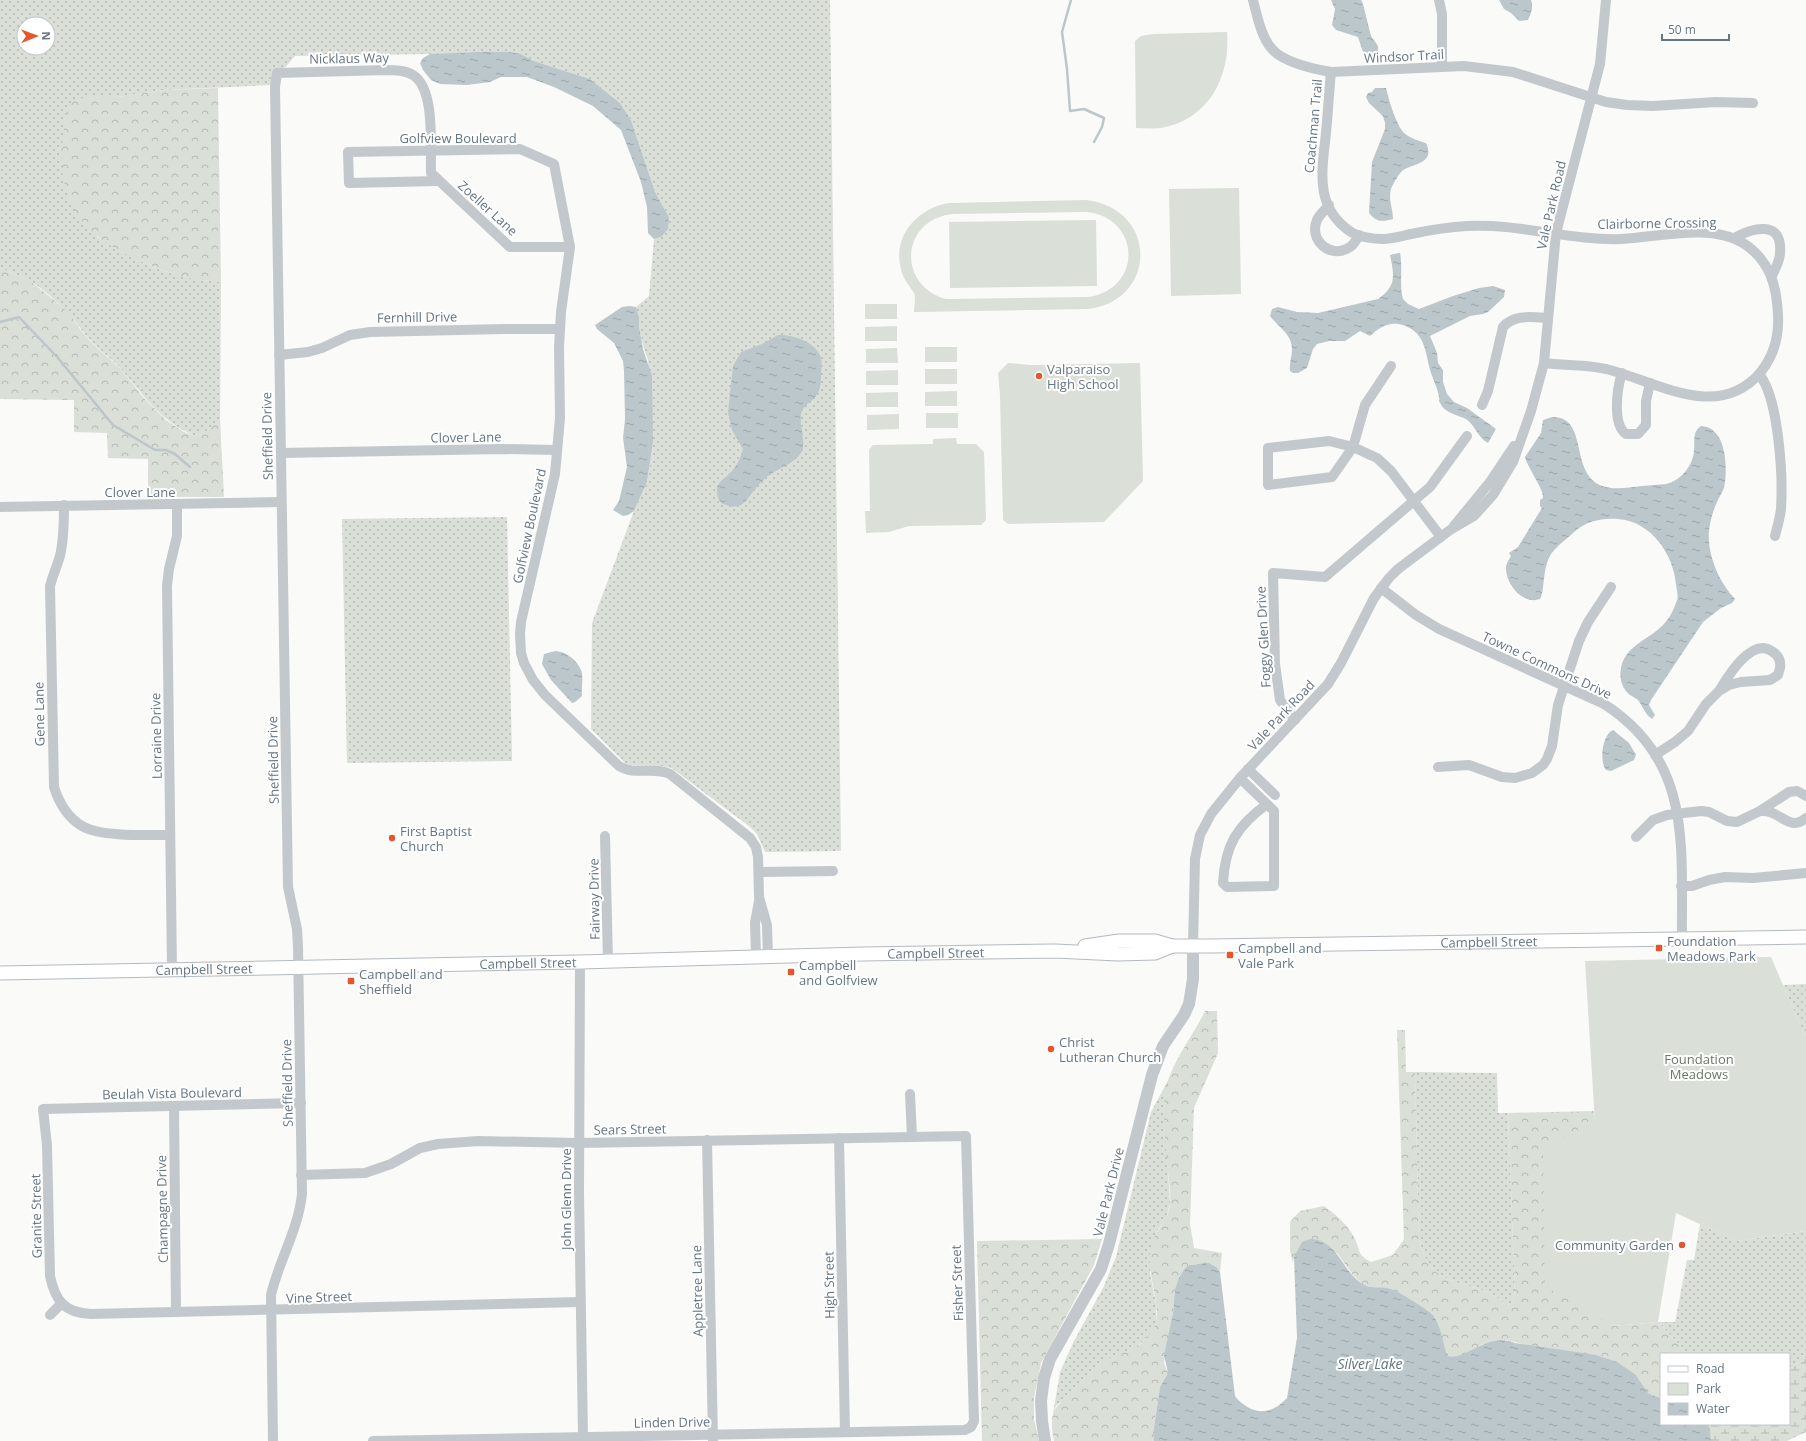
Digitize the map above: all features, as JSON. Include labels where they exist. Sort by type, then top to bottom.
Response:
[{"type":"main road","name":"Campbell Street","points":[[0,973],[1055,951],[1119,941],[1155,941],[1172,946],[1193,946],[1806,937]]},
{"type":"street","name":"Windsor Trail","points":[[1253,0],[1261,29],[1272,49],[1293,62],[1332,72],[1464,66],[1513,72],[1606,102],[1627,105],[1653,106],[1716,102],[1753,103]]},
{"type":"street","points":[[1439,0],[1442,14],[1442,66]]},
{"type":"street","name":"Vale Park Road","points":[[1193,946],[1194,866],[1197,844],[1203,828],[1211,814],[1248,769],[1320,693],[1334,674],[1366,611],[1381,588],[1398,569],[1450,530],[1490,482],[1520,438],[1531,411],[1544,363],[1556,233],[1600,64],[1606,0]]},
{"type":"street","name":"Nicklaus Way","points":[[277,73],[386,70],[402,71],[414,76],[424,89],[430,106],[430,150]]},
{"type":"street","name":"Coachman Trail","points":[[1332,72],[1321,179],[1325,197],[1341,224],[1359,235],[1384,239],[1440,228],[1495,225],[1556,233]]},
{"type":"street","name":"Sheffield Drive","points":[[273,1441],[271,1295],[274,1279],[296,1226],[300,1212],[302,1175],[297,929],[288,887],[275,87],[277,73]]},
{"type":"street","name":"Golfview Boulevard","points":[[348,152],[520,149],[554,164],[570,247],[560,312],[560,418],[553,481],[521,622],[520,643],[524,663],[545,695],[619,766],[633,771],[660,771],[670,774],[750,838],[756,847],[760,897],[767,924],[762,957]]},
{"type":"street","name":"Zoeller Lane","points":[[430,150],[430,173],[510,247],[570,247]]},
{"type":"street","name":"Zoeller Lane","points":[[348,152],[349,183],[439,181]]},
{"type":"street","points":[[1329,205],[1317,220],[1315,230],[1316,239],[1321,245],[1328,250],[1338,251],[1349,248],[1359,235]]},
{"type":"street","name":"Clairborne Crossing","points":[[1734,238],[1754,229],[1763,228],[1770,230],[1777,236],[1780,243],[1780,253],[1772,276]]},
{"type":"street","name":"Clairborne Crossing","points":[[1544,363],[1595,367],[1622,373],[1691,396],[1713,396],[1735,391],[1750,382],[1759,374],[1772,354],[1777,338],[1778,303],[1772,276],[1764,262],[1753,250],[1734,238],[1710,232],[1612,239],[1556,233]]},
{"type":"street","points":[[1482,405],[1488,391],[1503,327],[1510,321],[1521,318],[1548,318]]},
{"type":"street","name":"Fernhill Drive","points":[[279,355],[308,352],[322,348],[350,335],[370,332],[560,329]]},
{"type":"street","points":[[1391,366],[1365,405],[1353,447],[1332,477],[1268,485],[1268,448],[1329,441],[1353,447],[1376,458],[1391,471],[1441,537]]},
{"type":"street","points":[[1622,373],[1617,392],[1618,421],[1620,429],[1626,434],[1638,434],[1646,426],[1646,401],[1650,383]]},
{"type":"street","points":[[1759,374],[1768,388],[1778,438],[1781,506],[1775,536]]},
{"type":"street","name":"Foggy Glen Drive","points":[[1295,720],[1280,700],[1275,664],[1273,573],[1325,577],[1430,487],[1467,436]]},
{"type":"street","name":"Clover Lane","points":[[280,453],[502,449],[556,450]]},
{"type":"street","name":"Clover Lane","points":[[0,507],[281,502]]},
{"type":"street","name":"Gene Lane","points":[[64,505],[64,536],[50,586],[54,787],[59,802],[68,815],[82,827],[115,834],[170,835]]},
{"type":"street","name":"Lorraine Drive","points":[[172,969],[167,586],[169,569],[177,536],[177,505]]},
{"type":"street","name":"Towne Commons Drive","points":[[1381,588],[1416,615],[1439,629],[1598,701],[1615,712],[1640,735],[1655,755],[1670,784],[1678,813],[1680,834],[1682,938]]},
{"type":"street","points":[[1438,767],[1469,765],[1509,778],[1520,778],[1532,773],[1543,765],[1550,753],[1558,705],[1583,630],[1611,588]]},
{"type":"street","points":[[1655,755],[1684,736],[1706,704],[1718,691],[1739,662],[1753,651],[1765,648],[1772,650],[1778,658],[1780,668],[1775,678],[1767,681],[1741,682],[1729,685],[1718,691]]},
{"type":"street","points":[[1248,769],[1275,795]]},
{"type":"street","points":[[1240,778],[1267,804],[1274,811],[1274,886],[1227,887],[1223,883],[1224,867],[1230,846],[1243,825],[1267,804]]},
{"type":"street","points":[[1636,837],[1656,818],[1678,813],[1705,812],[1734,822],[1760,811],[1789,792],[1797,791],[1806,796]]},
{"type":"street","points":[[1760,811],[1771,811],[1793,823],[1801,822],[1806,818]]},
{"type":"street","name":"Fairway Drive","points":[[605,836],[608,961]]},
{"type":"street","points":[[759,872],[833,871]]},
{"type":"street","points":[[1681,886],[1692,886],[1721,877],[1753,878],[1806,873]]},
{"type":"street","name":"Vale Park Drive","points":[[1045,1441],[1041,1401],[1044,1378],[1050,1359],[1101,1269],[1109,1244],[1152,1075],[1163,1046],[1184,1015],[1189,1004],[1193,979],[1193,946]]},
{"type":"street","name":"John Glenn Drive","points":[[580,962],[580,1302],[583,1436]]},
{"type":"street","points":[[910,1094],[912,1137]]},
{"type":"street","name":"Beulah Vista Boulevard","points":[[43,1109],[301,1103]]},
{"type":"street","name":"Champagne Drive","points":[[174,1106],[176,1312]]},
{"type":"street","name":"Granite Street","points":[[43,1109],[47,1145],[50,1276],[52,1289],[61,1304]]},
{"type":"street","name":"Sears Street","points":[[302,1175],[365,1173],[391,1164],[420,1148],[438,1144],[478,1141],[579,1143],[966,1136]]},
{"type":"street","name":"Fisher Street","points":[[966,1136],[974,1421],[971,1427]]},
{"type":"street","name":"High Street","points":[[838,1138],[845,1432]]},
{"type":"street","name":"Appletree Lane","points":[[707,1140],[713,1437]]},
{"type":"street","name":"Vine Street","points":[[61,1304],[68,1309],[83,1314],[271,1311],[580,1302]]},
{"type":"street","points":[[50,1315],[61,1304]]},
{"type":"street","name":"Linden Drive","points":[[372,1441],[583,1436],[713,1437],[845,1432],[965,1430],[971,1427]]},
{"type":"green space","points":[[0,0],[830,0],[841,851],[765,852],[757,834],[750,827],[673,769],[661,766],[631,765],[625,763],[591,729],[592,623],[634,511],[647,482],[653,443],[648,360],[642,341],[636,307],[649,296],[654,239],[661,237],[669,217],[655,192],[631,120],[620,103],[590,79],[534,61],[521,54],[475,52],[295,56],[270,85],[164,90],[118,97],[87,97],[97,237],[154,267],[191,278],[221,282],[220,420],[207,431],[196,436],[184,431],[164,417],[146,399],[119,366],[97,347],[60,304],[38,286],[18,275],[0,268]]},
{"type":"green space","points":[[1227,32],[1225,65],[1213,94],[1204,106],[1192,116],[1177,123],[1161,128],[1136,128],[1135,41],[1141,36],[1153,34]]},
{"type":"green space","points":[[218,88],[221,282],[188,278],[161,270],[130,257],[102,240],[91,231],[76,213],[65,185],[61,156],[65,122],[68,110],[74,100],[87,97],[118,97],[164,90]]},
{"type":"green space","points":[[1239,188],[1241,294],[1171,296],[1169,189]]},
{"type":"green space","points":[[1086,200],[1109,207],[1126,219],[1137,235],[1140,254],[1138,272],[1128,289],[1112,302],[1089,309],[914,312],[915,295],[902,273],[899,257],[900,245],[904,234],[918,217],[928,210],[950,203]],"holes":[[[1087,212],[1105,217],[1118,227],[1126,239],[1128,253],[1126,268],[1119,281],[1107,291],[1089,297],[946,299],[930,292],[919,281],[913,267],[911,253],[915,239],[923,227],[936,219],[953,214]]]},
{"type":"green space","points":[[1096,220],[1097,286],[950,288],[949,222]]},
{"type":"green space","points":[[0,268],[29,280],[68,312],[94,345],[121,369],[143,397],[166,420],[184,432],[196,436],[207,431],[220,420],[224,497],[148,497],[148,459],[108,458],[107,433],[74,432],[74,400],[0,399]]},
{"type":"green space","points":[[865,304],[897,304],[897,319],[865,319]]},
{"type":"green space","points":[[897,326],[897,341],[865,341],[865,327]]},
{"type":"green space","points":[[925,347],[957,347],[957,362],[925,362]]},
{"type":"green space","points":[[897,348],[898,363],[866,363],[866,349]]},
{"type":"green space","points":[[1008,363],[1031,365],[1140,363],[1143,481],[1104,522],[1008,524],[1003,520],[1000,395],[998,373]]},
{"type":"green space","points":[[925,369],[957,369],[957,384],[925,384]]},
{"type":"green space","points":[[898,370],[898,385],[866,385],[866,371]]},
{"type":"green space","points":[[957,391],[957,406],[925,406],[925,392]]},
{"type":"green space","points":[[898,392],[898,407],[866,407],[866,393]]},
{"type":"green space","points":[[926,413],[958,413],[958,428],[926,428]]},
{"type":"green space","points":[[899,414],[899,429],[867,430],[867,415]]},
{"type":"green space","points":[[956,438],[957,444],[976,444],[984,452],[986,520],[981,525],[909,526],[889,532],[866,533],[865,511],[870,511],[869,450],[873,445],[933,444],[933,439]]},
{"type":"green space","points":[[507,517],[512,761],[347,763],[342,519]]},
{"type":"green space","name":"Foundation Meadows","points":[[1771,957],[1806,1039],[1806,1231],[1736,1241],[1676,1213],[1658,1322],[1613,1326],[1545,1286],[1543,1146],[1595,1123],[1585,961]]},
{"type":"green space","points":[[1806,984],[1806,1039],[1783,985]]},
{"type":"green space","points":[[1205,1011],[1217,1011],[1218,1053],[1194,1108],[1190,1224],[1194,1248],[1222,1253],[1220,1272],[1217,1268],[1198,1264],[1189,1265],[1185,1268],[1175,1289],[1173,1313],[1164,1363],[1168,1373],[1160,1387],[1153,1434],[1154,1441],[1054,1441],[1052,1428],[1053,1414],[1062,1401],[1070,1392],[1107,1360],[1115,1355],[1131,1350],[1143,1342],[1155,1325],[1157,1317],[1150,1267],[1151,1247],[1155,1236],[1167,1216],[1170,1201],[1164,1122],[1166,1089],[1177,1059]]},
{"type":"green space","points":[[1397,1030],[1405,1030],[1406,1072],[1415,1072],[1419,1240],[1430,1266],[1438,1274],[1448,1279],[1489,1293],[1498,1298],[1506,1306],[1512,1303],[1515,1291],[1508,1113],[1594,1111],[1613,1326],[1658,1322],[1687,1353],[1660,1353],[1660,1399],[1648,1393],[1636,1375],[1507,1340],[1483,1344],[1458,1358],[1447,1355],[1438,1325],[1432,1314],[1392,1289],[1363,1285],[1353,1275],[1337,1253],[1294,1257],[1293,1263],[1290,1251],[1290,1222],[1300,1211],[1324,1206],[1345,1224],[1354,1237],[1363,1257],[1371,1262],[1393,1255],[1404,1239]]},
{"type":"green space","points":[[1415,1072],[1497,1073],[1498,1113],[1508,1113],[1515,1291],[1512,1303],[1506,1306],[1498,1298],[1489,1293],[1458,1283],[1438,1274],[1430,1266],[1424,1254],[1419,1240]]},
{"type":"green space","points":[[1171,1075],[1166,1090],[1165,1119],[1170,1204],[1166,1219],[1157,1231],[1150,1273],[1156,1304],[1156,1323],[1151,1334],[1133,1350],[1112,1357],[1088,1376],[1056,1406],[1053,1414],[1060,1372],[1074,1341],[1103,1288],[1116,1257],[1151,1112]]},
{"type":"green space","points":[[1700,1224],[1736,1241],[1806,1231],[1806,1358],[1790,1368],[1790,1353],[1687,1353],[1658,1322],[1675,1322],[1687,1260],[1694,1260]]},
{"type":"green space","points":[[1102,1239],[1094,1265],[1041,1363],[1034,1398],[1034,1419],[1039,1441],[982,1441],[977,1241]]},
{"type":"green space","points":[[1806,1358],[1806,1432],[1787,1441],[1711,1441],[1710,1428],[1708,1425],[1790,1425],[1790,1368]]},
{"type":"water","points":[[1331,0],[1361,0],[1371,36],[1378,46],[1378,54],[1364,55],[1358,37],[1336,30],[1332,25],[1335,9]]},
{"type":"water","points":[[1499,0],[1531,0],[1532,8],[1528,20],[1519,21],[1511,13],[1504,9]]},
{"type":"water","points":[[509,52],[521,54],[534,61],[590,79],[620,103],[631,120],[655,192],[669,217],[668,229],[661,237],[654,239],[648,233],[647,207],[641,182],[621,130],[593,106],[554,87],[527,77],[501,77],[490,82],[467,85],[440,84],[431,80],[423,70],[420,63],[423,58],[430,54]]},
{"type":"water","points":[[1375,88],[1386,88],[1400,128],[1411,138],[1426,143],[1428,150],[1426,159],[1402,171],[1396,180],[1390,193],[1393,219],[1386,221],[1377,220],[1369,213],[1372,162],[1385,129],[1383,116],[1369,103],[1366,97],[1368,93],[1372,92]]},
{"type":"water","points":[[1400,253],[1401,288],[1403,299],[1408,304],[1419,309],[1479,288],[1493,286],[1505,290],[1504,297],[1488,312],[1470,316],[1430,336],[1437,353],[1438,363],[1443,370],[1443,382],[1447,394],[1454,402],[1467,408],[1496,429],[1488,443],[1466,419],[1452,413],[1442,406],[1439,401],[1438,393],[1422,341],[1415,332],[1403,325],[1389,324],[1377,330],[1370,336],[1360,331],[1345,341],[1329,341],[1317,344],[1313,349],[1307,368],[1298,373],[1293,373],[1290,371],[1292,349],[1290,339],[1270,316],[1272,309],[1278,307],[1297,312],[1318,313],[1378,299],[1388,289],[1393,280],[1390,255]]},
{"type":"water","points":[[622,307],[636,307],[643,349],[652,376],[653,443],[647,482],[634,511],[623,516],[613,510],[619,501],[627,467],[623,438],[625,419],[623,361],[614,343],[597,329],[595,325]]},
{"type":"water","points":[[778,335],[795,337],[806,341],[815,348],[821,359],[821,381],[819,391],[804,408],[801,414],[803,449],[794,461],[764,479],[744,503],[737,506],[724,504],[719,500],[717,491],[718,486],[736,466],[743,449],[732,430],[728,412],[733,366],[741,352],[762,344]]},
{"type":"water","points":[[1552,417],[1564,419],[1571,426],[1576,436],[1582,461],[1587,472],[1594,481],[1610,488],[1666,484],[1677,480],[1689,467],[1694,451],[1695,434],[1701,426],[1710,428],[1716,433],[1724,450],[1726,470],[1724,488],[1712,516],[1709,527],[1709,540],[1715,568],[1724,585],[1735,599],[1732,603],[1721,608],[1703,622],[1651,700],[1649,705],[1655,715],[1652,719],[1646,713],[1638,700],[1627,693],[1620,676],[1623,661],[1627,655],[1636,645],[1663,626],[1675,606],[1677,599],[1671,562],[1659,542],[1650,533],[1641,526],[1630,521],[1618,519],[1594,521],[1578,529],[1556,548],[1549,557],[1540,599],[1534,600],[1522,597],[1513,588],[1507,576],[1506,566],[1511,556],[1509,553],[1518,547],[1542,508],[1540,506],[1540,500],[1543,498],[1543,494],[1525,457],[1541,433],[1543,420]]},
{"type":"water","points":[[559,651],[570,657],[577,663],[581,670],[582,696],[575,702],[572,703],[551,680],[542,664],[544,654]]},
{"type":"water","points":[[1613,730],[1629,743],[1636,755],[1634,760],[1611,771],[1606,770],[1602,755],[1606,737]]},
{"type":"water","name":"Silver Lake","points":[[1310,1239],[1327,1245],[1340,1258],[1357,1280],[1364,1285],[1395,1290],[1433,1315],[1440,1329],[1447,1355],[1453,1357],[1494,1341],[1504,1340],[1596,1355],[1617,1362],[1636,1375],[1648,1393],[1660,1399],[1660,1425],[1708,1425],[1710,1428],[1711,1441],[1154,1441],[1153,1434],[1160,1387],[1168,1373],[1164,1355],[1173,1313],[1175,1289],[1179,1278],[1185,1268],[1189,1265],[1209,1263],[1220,1272],[1235,1396],[1243,1404],[1253,1410],[1258,1411],[1269,1410],[1278,1406],[1287,1398],[1297,1338],[1294,1257],[1302,1242]]},
{"type":"waterway","points":[[1071,0],[1062,32],[1067,69],[1070,111],[1084,109],[1104,118],[1102,127],[1094,142]]},
{"type":"waterway","points":[[0,322],[19,317],[58,358],[113,425],[155,450],[166,450],[175,454],[190,467]]},
{"type":"place","name":"Valparaiso High School","points":[[1039,376]]},
{"type":"place","name":"First Baptist Church","points":[[392,838]]},
{"type":"place","name":"Foundation Meadows Park","points":[[1659,948]]},
{"type":"place","name":"Campbell and Vale Park","points":[[1230,955]]},
{"type":"place","name":"Campbell and Golfview","points":[[791,972]]},
{"type":"place","name":"Campbell and Sheffield","points":[[351,981]]},
{"type":"place","name":"Christ Lutheran Church","points":[[1051,1049]]},
{"type":"place","name":"Community Garden","points":[[1682,1245]]}]
